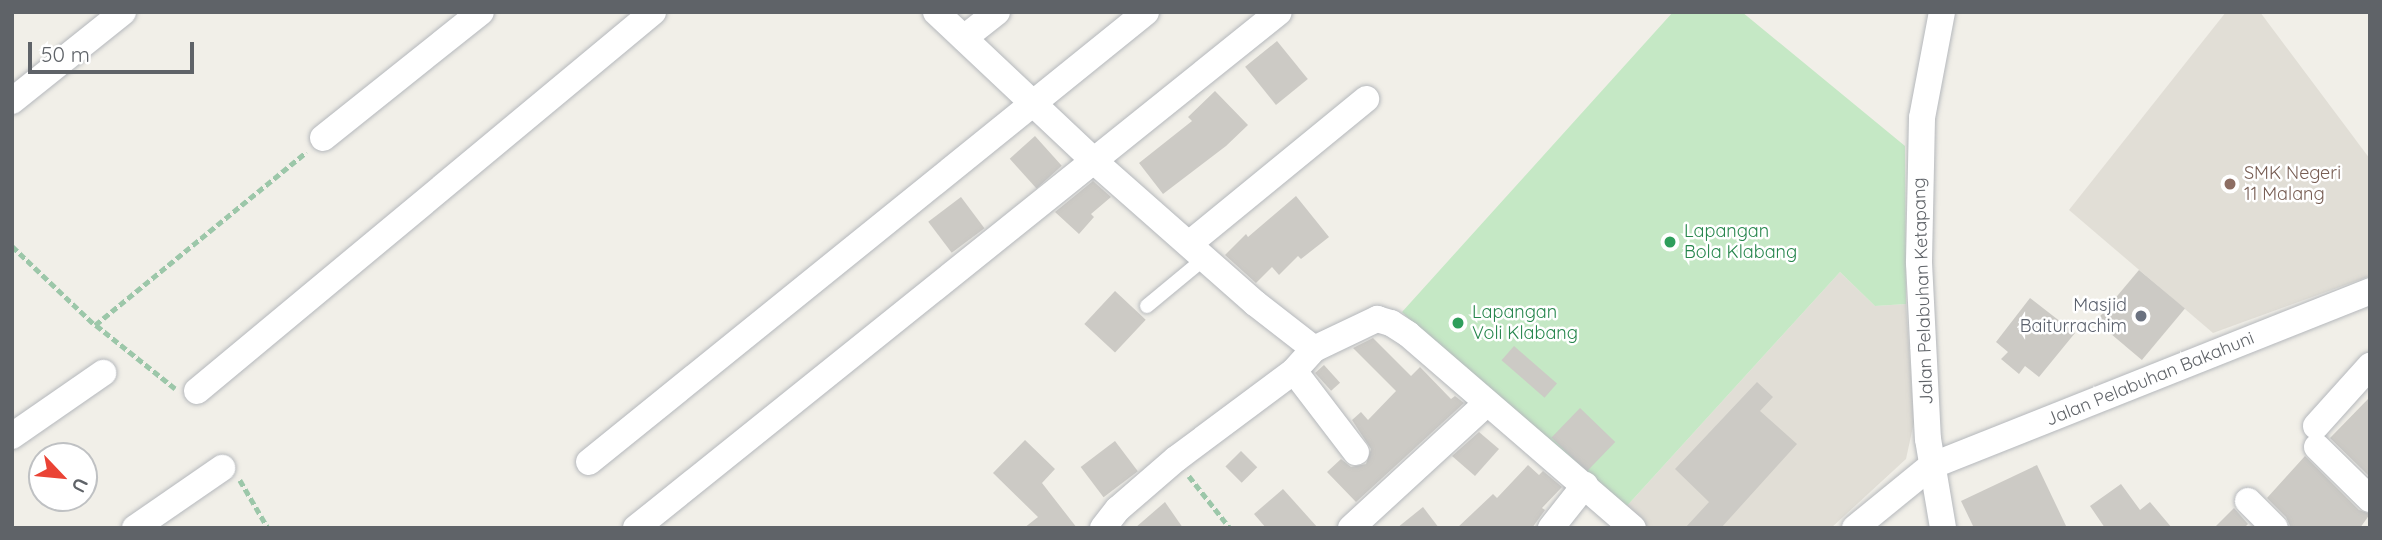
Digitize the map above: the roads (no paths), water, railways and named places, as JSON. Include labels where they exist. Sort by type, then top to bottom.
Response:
[{"type":"street","points":[[12,101],[123,12]]},
{"type":"street","points":[[323,138],[481,12]]},
{"type":"street","points":[[197,390],[653,12]]},
{"type":"street","points":[[936,12],[1094,161],[1265,312],[1314,349]]},
{"type":"street","points":[[964,38],[997,12]]},
{"type":"street","points":[[589,462],[1146,12]]},
{"type":"street","points":[[636,528],[1279,12]]},
{"type":"street","name":"Jalan Pelabuhan Ketapang","points":[[1942,12],[1922,118],[1919,263],[1931,466],[1943,528]]},
{"type":"street","points":[[1197,251],[1366,99]]},
{"type":"street","name":"Jalan Pelabuhan Bakahuni","points":[[1855,528],[1931,466],[2370,291]]},
{"type":"street","points":[[1103,528],[1118,509],[1176,458],[1294,371],[1314,349],[1377,320],[1391,323],[1633,528]]},
{"type":"street","points":[[2370,366],[2316,437],[2370,499]]},
{"type":"street","points":[[1294,371],[1356,452]]},
{"type":"street","points":[[12,436],[103,373]]},
{"type":"street","points":[[1351,528],[1469,423],[1486,404]]},
{"type":"street","points":[[135,528],[222,468]]},
{"type":"street","points":[[1551,528],[1585,485]]},
{"type":"street","points":[[2248,500],[2275,528]]},
{"type":"lane","points":[[1147,306],[1197,251]]},
{"type":"place","name":"SMK Negeri 11 Malang","points":[[2230,184]]},
{"type":"place","name":"Lapangan Bola Klabang","points":[[1670,242]]},
{"type":"place","name":"Masjid Baiturrachim","points":[[2141,316]]},
{"type":"place","name":"Lapangan Voli Klabang","points":[[1458,323]]}]
